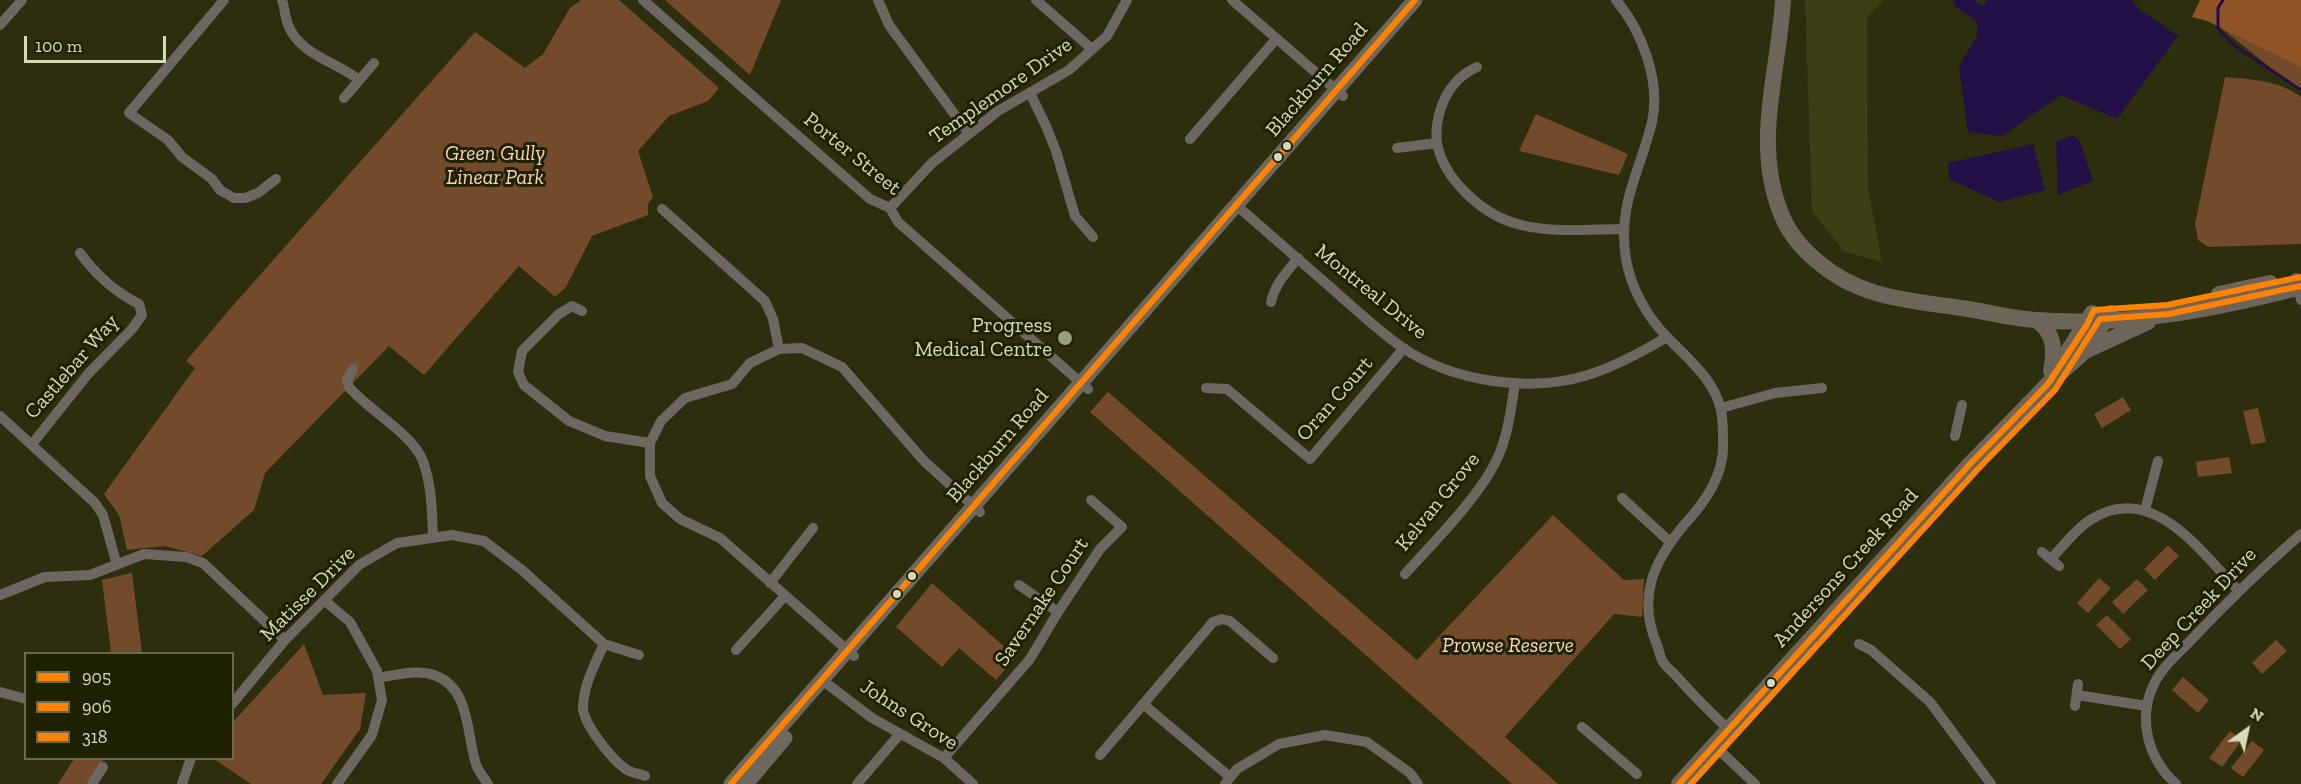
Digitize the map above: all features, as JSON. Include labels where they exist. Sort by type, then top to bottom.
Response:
[{"type":"main road","name":"Blackburn Road","points":[[731,784],[826,682],[1240,208],[1415,0]]},
{"type":"main road","name":"Blackburn Road","points":[[1339,93],[1427,0]]},
{"type":"main road","points":[[1783,0],[1767,121],[1771,177],[1786,224],[1798,243],[1828,271],[1860,290],[1901,300],[2036,320],[2100,315],[2172,314]]},
{"type":"main road","points":[[1964,308],[2100,315],[2299,286]]},
{"type":"main road","points":[[2084,352],[2099,347],[2137,326],[2172,314],[2248,300],[2299,286]]},
{"type":"main road","name":"Andersons Creek Road","points":[[1679,784],[1971,463],[2048,384],[2084,352],[2100,315]]},
{"type":"main road","name":"Andersons Creek Road","points":[[2048,384],[2100,315]]},
{"type":"main road","points":[[2036,320],[2045,326],[2055,352],[2048,384]]},
{"type":"main road","name":"Blackburn Road","points":[[746,784],[826,682]]},
{"type":"street","points":[[0,25],[22,0]]},
{"type":"street","points":[[224,0],[129,113],[168,140],[182,158],[212,179],[220,190],[234,198],[245,198],[258,193],[276,179]]},
{"type":"street","points":[[282,0],[295,38],[306,49],[346,70],[359,80]]},
{"type":"street","name":"Porter Street","points":[[643,0],[870,199],[890,208],[898,222],[1084,386]]},
{"type":"street","points":[[878,0],[889,25],[969,134]]},
{"type":"street","points":[[1036,0],[1092,50]]},
{"type":"street","name":"Templemore Drive","points":[[890,208],[932,163],[998,111],[1070,70],[1107,36],[1128,0]]},
{"type":"street","points":[[1232,0],[1339,93]]},
{"type":"street","points":[[1616,0],[1630,18],[1639,36],[1651,74],[1654,97],[1653,119],[1624,213],[1626,258],[1641,302],[1667,337],[1705,377],[1721,408],[1724,445],[1714,486],[1706,500],[1670,542],[1656,566],[1649,587],[1648,609],[1652,633],[1663,662],[1729,730]]},
{"type":"street","points":[[1190,139],[1276,39]]},
{"type":"street","points":[[344,98],[374,63]]},
{"type":"street","points":[[1477,67],[1465,72],[1448,92],[1441,107],[1437,126],[1437,143],[1442,157],[1465,193],[1488,212],[1513,223],[1537,228],[1624,229]]},
{"type":"street","points":[[1030,93],[1056,151],[1075,216],[1093,237]]},
{"type":"street","points":[[1397,148],[1437,143]]},
{"type":"street","name":"Montreal Drive","points":[[1240,208],[1357,311],[1404,348],[1438,366],[1474,377],[1515,383],[1558,381],[1588,375],[1637,354],[1667,337]]},
{"type":"street","points":[[662,209],[765,301],[773,319],[779,349]]},
{"type":"street","name":"Castlebar Way","points":[[32,444],[88,374],[147,317],[139,304],[122,296],[93,270],[80,253]]},
{"type":"street","points":[[1271,302],[1278,283],[1298,258]]},
{"type":"street","points":[[582,311],[572,306],[559,314],[522,351],[518,372],[525,386],[569,421],[605,436],[650,443]]},
{"type":"street","points":[[851,653],[720,538],[680,519],[662,502],[650,476],[650,443],[661,421],[685,398],[732,384],[750,363],[779,349],[802,348],[842,366],[924,461],[976,509]]},
{"type":"street","name":"Oran Court","points":[[1206,388],[1227,389],[1310,459],[1404,348]]},
{"type":"street","points":[[353,369],[347,380],[349,387],[406,439],[422,458],[431,494],[433,538]]},
{"type":"street","name":"Kelvan Grove","points":[[1405,574],[1479,488],[1497,460],[1509,422],[1515,383]]},
{"type":"street","points":[[1721,408],[1775,393],[1822,388]]},
{"type":"street","points":[[1955,436],[1962,405]]},
{"type":"street","points":[[0,416],[95,502],[103,515],[117,565]]},
{"type":"street","points":[[2145,510],[2158,461]]},
{"type":"street","points":[[1622,498],[1670,542]]},
{"type":"street","name":"Savernake Court","points":[[944,758],[1030,659],[1100,549],[1122,527],[1091,500]]},
{"type":"street","points":[[2050,559],[2076,532],[2095,517],[2120,509],[2137,508],[2163,518],[2175,527],[2238,590]]},
{"type":"street","points":[[770,583],[813,528]]},
{"type":"street","name":"Deep Creek Drive","points":[[2176,784],[2152,752],[2146,730],[2147,706],[2153,686],[2163,671],[2238,590],[2301,534]]},
{"type":"street","name":"Matisse Drive","points":[[234,702],[285,640],[359,565],[396,543],[452,535],[484,541],[522,570],[604,644],[639,655]]},
{"type":"street","points":[[0,595],[45,577],[90,575],[144,555],[186,557],[203,562],[285,640]]},
{"type":"street","points":[[1019,585],[1058,612]]},
{"type":"street","points":[[736,650],[785,596]]},
{"type":"street","points":[[324,600],[350,622],[377,671],[382,700],[372,735],[337,784]]},
{"type":"street","points":[[1100,754],[1213,622],[1222,619],[1230,621],[1273,658]]},
{"type":"street","points":[[604,644],[587,683],[582,709],[601,743],[627,769],[645,776]]},
{"type":"street","points":[[1859,644],[1871,650],[1930,702],[1990,784]]},
{"type":"street","points":[[378,678],[412,672],[434,675],[450,685],[459,696],[465,713],[476,766],[488,784]]},
{"type":"street","name":"Johns Grove","points":[[826,682],[872,718],[944,758],[974,784]]},
{"type":"street","points":[[0,692],[24,698]]},
{"type":"street","points":[[2076,695],[2147,706]]},
{"type":"street","points":[[1143,704],[1227,781],[1237,769],[1279,744],[1325,735],[1367,742],[1410,773],[1418,784]]},
{"type":"street","points":[[1582,728],[1637,774]]},
{"type":"street","points":[[857,784],[899,735]]},
{"type":"street","points":[[1715,746],[1755,784]]},
{"type":"street","points":[[182,784],[191,760]]},
{"type":"street","points":[[92,784],[103,767]]},
{"type":"shaded area","points":[[1805,0],[1884,0],[1867,17],[1868,187],[1882,262],[1844,252],[1812,211]]},
{"type":"shaded area","points":[[1953,0],[1974,0],[1982,6],[1988,0],[2132,0],[2138,8],[2178,36],[2117,119],[2061,95],[2002,136],[1968,132],[1959,66],[1977,36],[1977,22],[1954,5]]},
{"type":"shaded area","points":[[2200,0],[2301,0],[2301,67],[2207,21],[2192,17]]},
{"type":"shaded area","points":[[2073,135],[2080,142],[2093,181],[2058,195],[2056,142]]},
{"type":"shaded area","points":[[2033,144],[2045,190],[1999,202],[1949,179],[1948,163]]},
{"type":"green space","name":"Green Gully Linear Park","points":[[581,0],[619,0],[719,88],[708,101],[669,116],[638,151],[653,197],[648,204],[648,215],[592,236],[566,287],[555,297],[519,266],[424,375],[389,346],[265,473],[254,510],[202,556],[165,546],[127,550],[119,515],[104,494],[195,368],[186,361],[475,32],[525,68],[543,54],[570,8]]},
{"type":"green space","points":[[665,0],[781,0],[750,75]]},
{"type":"green space","points":[[2301,0],[2301,92],[2221,28],[2223,9]]},
{"type":"green space","points":[[2225,77],[2275,84],[2301,97],[2301,244],[2208,247],[2198,240],[2195,224]]},
{"type":"green space","points":[[1536,114],[1628,154],[1619,175],[1519,151]]},
{"type":"green space","name":"Prowse Reserve","points":[[1108,392],[1417,660],[1553,515],[1624,580],[1644,579],[1642,617],[1614,614],[1505,737],[1558,784],[1512,784],[1090,412]]},
{"type":"green space","points":[[2123,397],[2131,410],[2102,428],[2094,414]]},
{"type":"green space","points":[[2258,408],[2266,442],[2251,445],[2243,411]]},
{"type":"green space","points":[[2229,457],[2232,473],[2198,477],[2196,462]]},
{"type":"green space","points":[[2168,545],[2179,556],[2155,580],[2144,569]]},
{"type":"green space","points":[[132,573],[142,652],[111,652],[102,580]]},
{"type":"green space","points":[[2099,578],[2111,588],[2088,613],[2077,603]]},
{"type":"green space","points":[[2137,579],[2148,590],[2123,614],[2112,602]]},
{"type":"green space","points":[[932,583],[1016,657],[996,680],[959,648],[942,667],[896,627]]},
{"type":"green space","points":[[2107,615],[2131,639],[2120,649],[2096,625]]},
{"type":"green space","points":[[2276,640],[2287,651],[2262,674],[2252,663]]},
{"type":"green space","points":[[304,644],[323,695],[366,693],[360,729],[321,784],[251,784],[215,760],[234,760],[234,721]]},
{"type":"green space","points":[[2183,677],[2209,700],[2198,713],[2172,690]]},
{"type":"green space","points":[[2230,731],[2242,740],[2222,767],[2209,758]]},
{"type":"green space","points":[[2252,741],[2264,750],[2243,777],[2231,768]]},
{"type":"green space","points":[[73,760],[103,760],[88,784],[58,784]]},
{"type":"waterway","points":[[2223,0],[2218,8],[2218,29],[2235,46],[2301,90]]},
{"type":"transit line","name":"905","points":[[731,784],[1415,0]]},
{"type":"transit line","name":"906","points":[[1679,784],[1971,463],[2048,384],[2094,310],[2167,305],[2301,277]]},
{"type":"transit line","name":"318","points":[[1691,784],[1978,469],[2055,390],[2100,319],[2169,314],[2301,286]]},
{"type":"place","name":"Progress Medical Centre","points":[[1065,338]]}]
